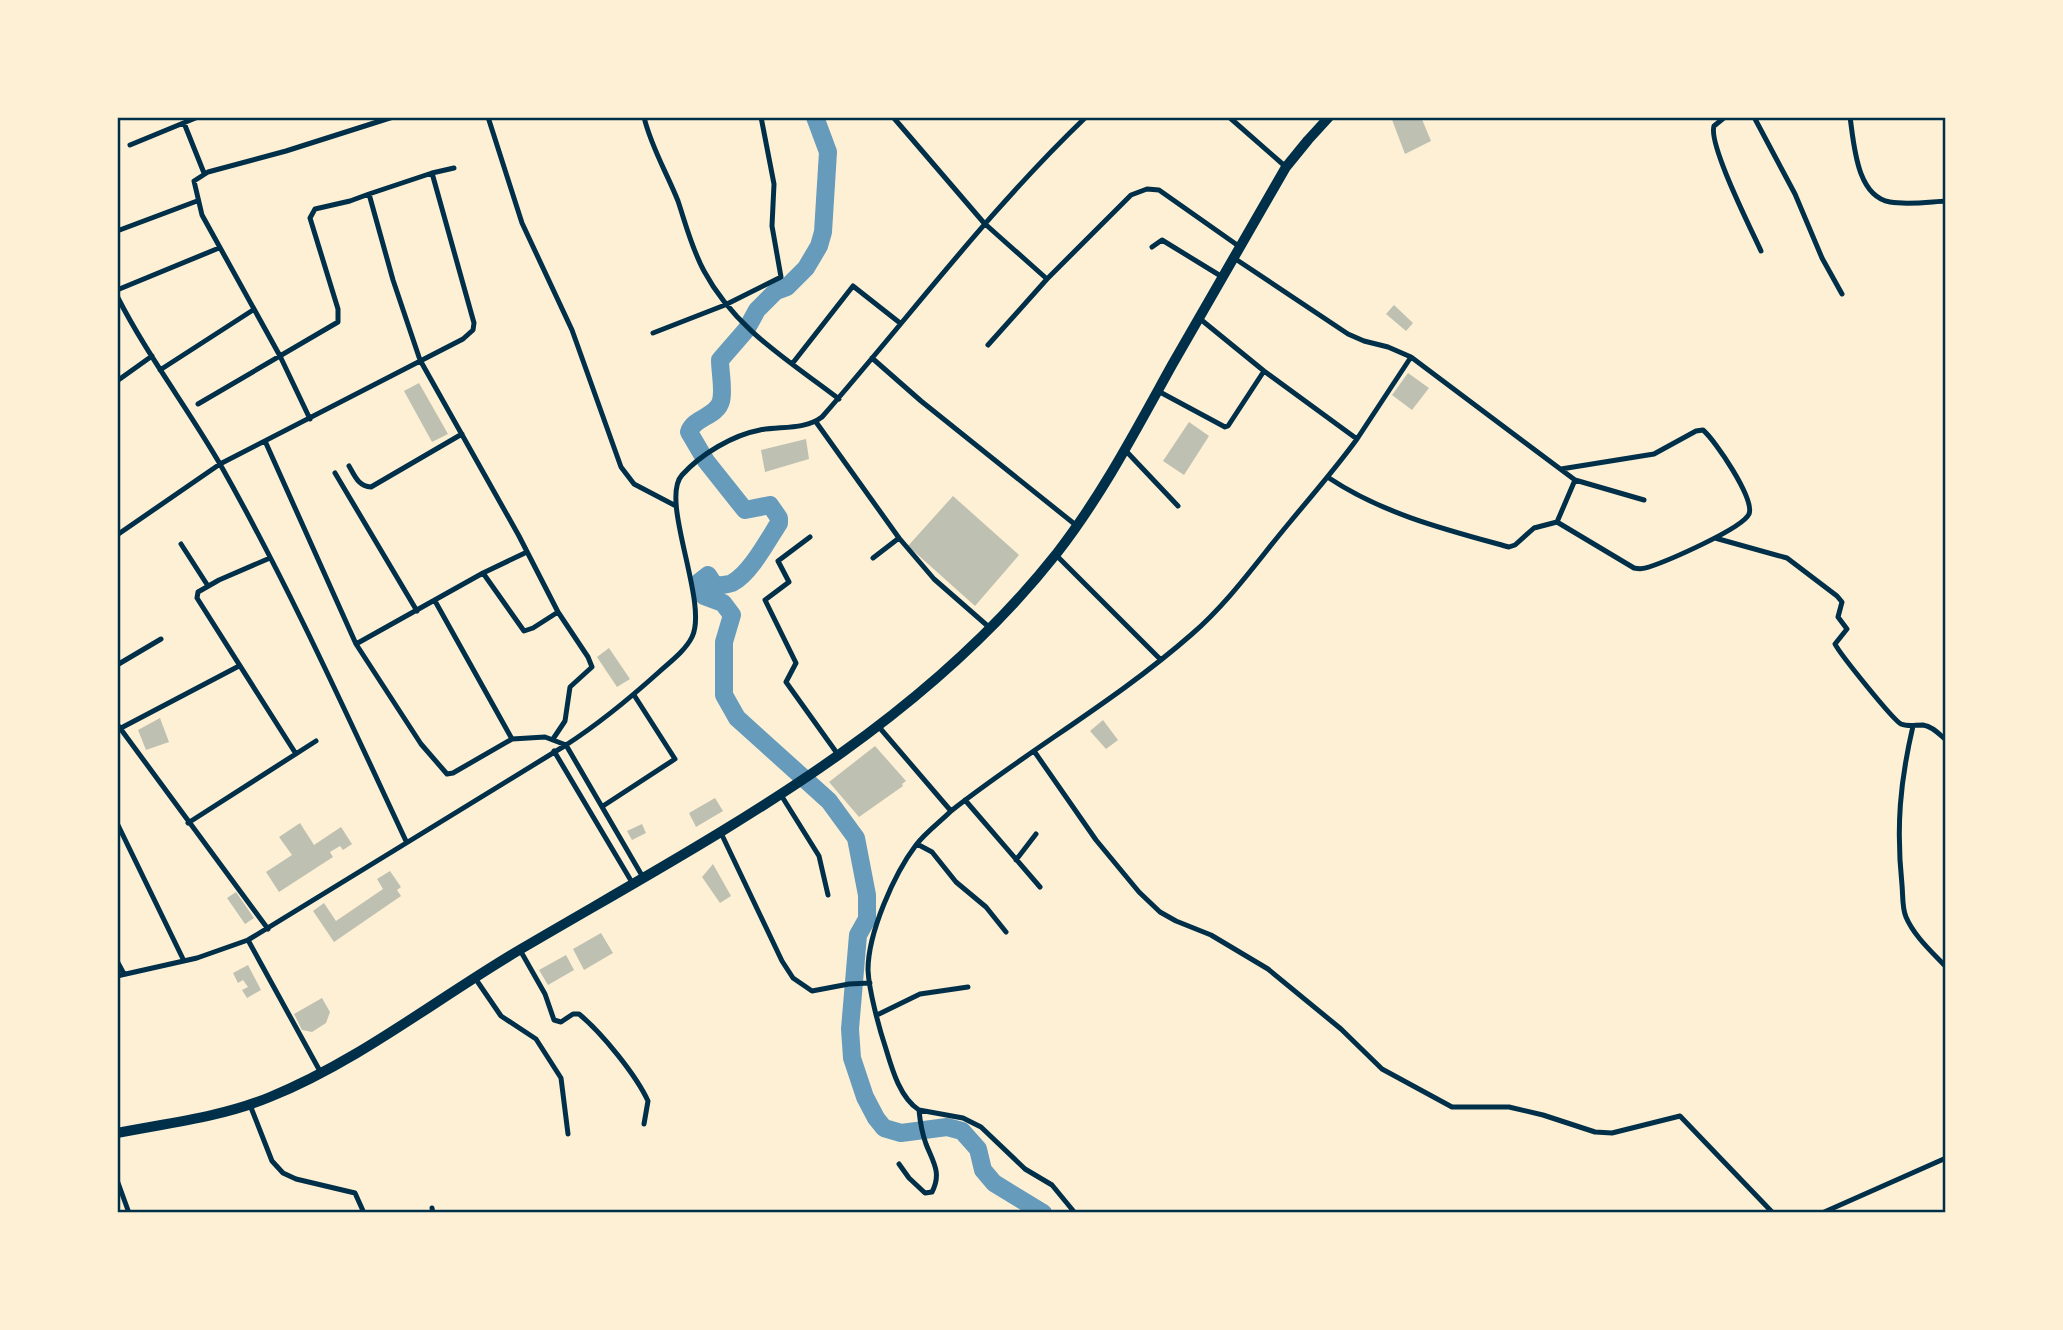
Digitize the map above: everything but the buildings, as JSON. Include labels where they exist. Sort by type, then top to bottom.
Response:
[{"type":"highway","points":[[117,1133],[250,1105],[321,1073],[520,950],[721,833],[814,775],[879,727],[956,664],[1056,555],[1077,526],[1126,451],[1286,167],[1329,117]]},
{"type":"street","points":[[130,145],[198,117]]},
{"type":"street","points":[[310,419],[280,356],[219,248],[197,201],[194,181],[204,173],[317,142],[393,117]]},
{"type":"street","points":[[488,117],[522,223],[572,330],[621,467],[634,484],[676,506]]},
{"type":"street","points":[[644,117],[652,146],[678,201],[695,251],[725,305],[750,332],[838,399]]},
{"type":"street","points":[[653,334],[725,305],[782,275],[772,226],[774,184],[761,117]]},
{"type":"street","points":[[893,117],[984,223],[1046,279]]},
{"type":"street","points":[[117,961],[120,975],[215,953],[248,940],[566,745],[617,710],[677,655],[694,631],[696,622],[676,506],[678,481],[682,475],[724,443],[747,433],[816,422],[984,223],[1086,117]]},
{"type":"street","points":[[1228,117],[1286,167]]},
{"type":"street","points":[[1725,117],[1714,126],[1713,134],[1727,176],[1761,251]]},
{"type":"street","points":[[1754,117],[1796,194],[1822,258],[1842,294]]},
{"type":"street","points":[[1850,117],[1863,178],[1874,193],[1892,202],[1946,201]]},
{"type":"street","points":[[184,123],[204,173]]},
{"type":"street","points":[[198,404],[334,326],[339,318],[310,218],[315,209],[350,201],[454,168]]},
{"type":"street","points":[[117,535],[220,464],[463,339],[474,326],[432,173]]},
{"type":"street","points":[[988,345],[1046,279],[1131,195],[1147,189],[1159,190],[1240,247]]},
{"type":"street","points":[[369,194],[393,280],[420,360],[558,612],[592,667],[570,687],[565,722],[555,740],[554,752],[633,885]]},
{"type":"street","points":[[117,231],[197,201]]},
{"type":"street","points":[[1152,247],[1162,240],[1224,278]]},
{"type":"street","points":[[117,290],[219,248]]},
{"type":"street","points":[[1234,258],[1348,334],[1364,341],[1388,346],[1411,357],[1575,480],[1644,499]]},
{"type":"street","points":[[792,364],[853,286],[900,323]]},
{"type":"street","points":[[117,296],[134,328],[220,464],[270,558],[406,841]]},
{"type":"street","points":[[160,370],[253,310]]},
{"type":"street","points":[[1199,318],[1264,371],[1357,439]]},
{"type":"street","points":[[117,381],[152,356]]},
{"type":"street","points":[[1075,1213],[1052,1185],[1025,1169],[981,1127],[963,1118],[919,1110],[910,1103],[898,1082],[886,1050],[870,983],[869,960],[878,925],[898,876],[917,844],[951,811],[1161,660],[1225,602],[1329,478],[1411,357]]},
{"type":"street","points":[[872,358],[932,410],[1077,526]]},
{"type":"street","points":[[1158,391],[1226,426],[1264,371]]},
{"type":"street","points":[[816,422],[899,538],[934,579],[990,628]]},
{"type":"street","points":[[1329,478],[1366,501],[1438,527],[1509,547],[1534,528],[1557,522],[1640,569],[1647,569],[1715,538],[1746,518],[1750,508],[1724,455],[1703,430],[1696,431],[1654,454],[1561,469]]},
{"type":"street","points":[[349,466],[357,481],[371,487],[462,434]]},
{"type":"street","points":[[265,441],[356,644],[421,744],[443,772],[453,773],[512,739],[538,736],[566,745],[644,878]]},
{"type":"street","points":[[1126,451],[1178,506]]},
{"type":"street","points":[[335,473],[417,611]]},
{"type":"street","points":[[1557,522],[1575,480]]},
{"type":"street","points":[[810,537],[778,561],[789,582],[765,600],[796,663],[786,682],[839,756]]},
{"type":"street","points":[[873,558],[899,538]]},
{"type":"street","points":[[1715,538],[1787,558],[1837,596],[1842,602],[1838,617],[1847,629],[1845,635],[1835,644],[1836,647],[1893,719],[1906,726],[1925,725],[1946,740]]},
{"type":"street","points":[[181,544],[208,586]]},
{"type":"street","points":[[356,644],[483,573],[527,552]]},
{"type":"street","points":[[1056,555],[1161,660]]},
{"type":"street","points":[[270,558],[208,586],[198,592],[197,597],[296,754]]},
{"type":"street","points":[[483,573],[524,631],[558,612]]},
{"type":"street","points":[[435,601],[512,739]]},
{"type":"street","points":[[117,665],[161,639]]},
{"type":"street","points":[[239,666],[119,726],[268,929]]},
{"type":"street","points":[[603,806],[675,759],[634,695]]},
{"type":"street","points":[[1913,726],[1902,774],[1900,801],[1898,851],[1905,915],[1913,930],[1946,967]]},
{"type":"street","points":[[879,727],[951,811]]},
{"type":"street","points":[[188,823],[316,741]]},
{"type":"street","points":[[1034,751],[1096,840],[1139,892],[1160,912],[1211,935],[1268,969],[1341,1028],[1382,1069],[1452,1107],[1509,1107],[1601,1134],[1680,1116],[1773,1213]]},
{"type":"street","points":[[781,796],[819,856],[828,895]]},
{"type":"street","points":[[965,800],[1040,887]]},
{"type":"street","points":[[117,823],[184,961]]},
{"type":"street","points":[[721,833],[768,935],[793,978],[812,991],[860,982],[870,983]]},
{"type":"street","points":[[1016,860],[1036,834]]},
{"type":"street","points":[[917,844],[932,852],[956,881],[986,907],[1006,932]]},
{"type":"street","points":[[248,940],[321,1073]]},
{"type":"street","points":[[520,950],[545,994],[554,1020],[561,1022],[573,1014],[579,1014],[609,1044],[634,1079],[648,1101],[644,1124]]},
{"type":"street","points":[[475,978],[500,1016],[536,1039],[561,1078],[568,1134]]},
{"type":"street","points":[[877,1015],[920,994],[968,987]]},
{"type":"street","points":[[250,1105],[276,1167],[296,1180],[355,1193],[364,1213]]},
{"type":"street","points":[[899,1164],[916,1187],[925,1193],[932,1192],[938,1173],[925,1142],[919,1110]]},
{"type":"street","points":[[1822,1213],[1946,1158]]},
{"type":"street","points":[[117,1180],[129,1213]]},
{"type":"waterway","points":[[815,117],[828,152],[823,232],[819,246],[806,268],[757,310],[746,330],[720,360],[722,386],[719,406],[696,423],[689,432],[706,461],[745,510],[770,505],[779,518],[779,523],[739,579],[730,584],[715,586],[708,575],[699,582],[704,596],[723,603],[732,615],[724,642],[724,695],[737,718],[829,801],[856,838],[867,895],[867,919],[858,935],[850,1029],[852,1058],[865,1097],[876,1118],[884,1128],[901,1133],[947,1127],[962,1131],[978,1149],[983,1170],[994,1183],[1043,1213]]}]
